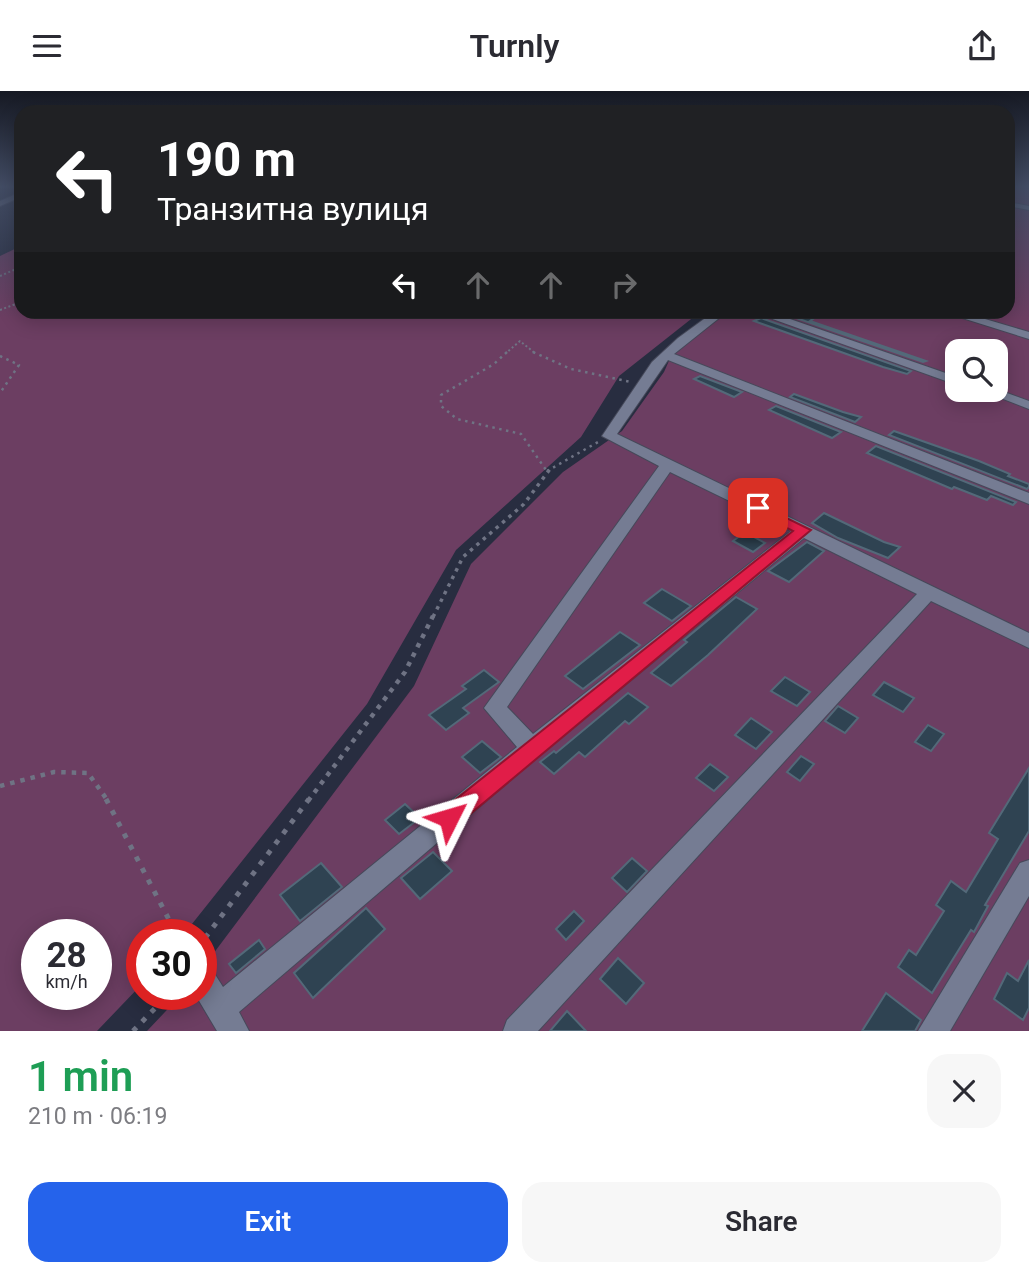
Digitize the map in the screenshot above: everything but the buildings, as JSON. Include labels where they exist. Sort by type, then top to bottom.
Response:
[{"type":"street","points":[[713,319],[666,355],[643,384],[609,436],[1029,641]]},
{"type":"street","points":[[778,319],[945,377]]},
{"type":"street","points":[[972,319],[1029,336]]},
{"type":"street","points":[[666,355],[1029,499]]},
{"type":"street","points":[[1008,398],[1029,405]]},
{"type":"street","points":[[532,748],[495,708],[667,464]]},
{"type":"street","points":[[217,1004],[227,1020],[532,748],[803,530]]},
{"type":"street","points":[[517,1031],[929,592]]},
{"type":"street","points":[[933,1031],[1029,872]]},
{"type":"path","points":[[547,471],[520,432],[504,426],[454,419],[443,413],[439,404],[441,395],[494,364],[520,341],[527,351],[598,377],[643,384]]},
{"type":"path","points":[[0,356],[19,365],[0,393]]},
{"type":"path","points":[[217,922],[405,672],[463,557],[524,504],[547,471],[609,436]]},
{"type":"path","points":[[0,786],[54,772],[88,773],[111,806],[169,919]]},
{"type":"path","points":[[134,1031],[154,1010]]},
{"type":"shaded area","points":[[1015,230],[1029,230],[1029,1031],[147,1031],[167,1010],[217,1010],[217,949],[414,686],[471,564],[563,472],[622,431],[664,372],[672,354],[715,319],[1015,319]]},
{"type":"shaded area","points":[[14,249],[14,319],[691,319],[619,376],[581,437],[456,550],[367,704],[196,919],[126,919],[126,1001],[97,1031],[0,1031],[0,256]]},
{"type":"route","points":[[449,818],[803,530],[758,508]]}]
